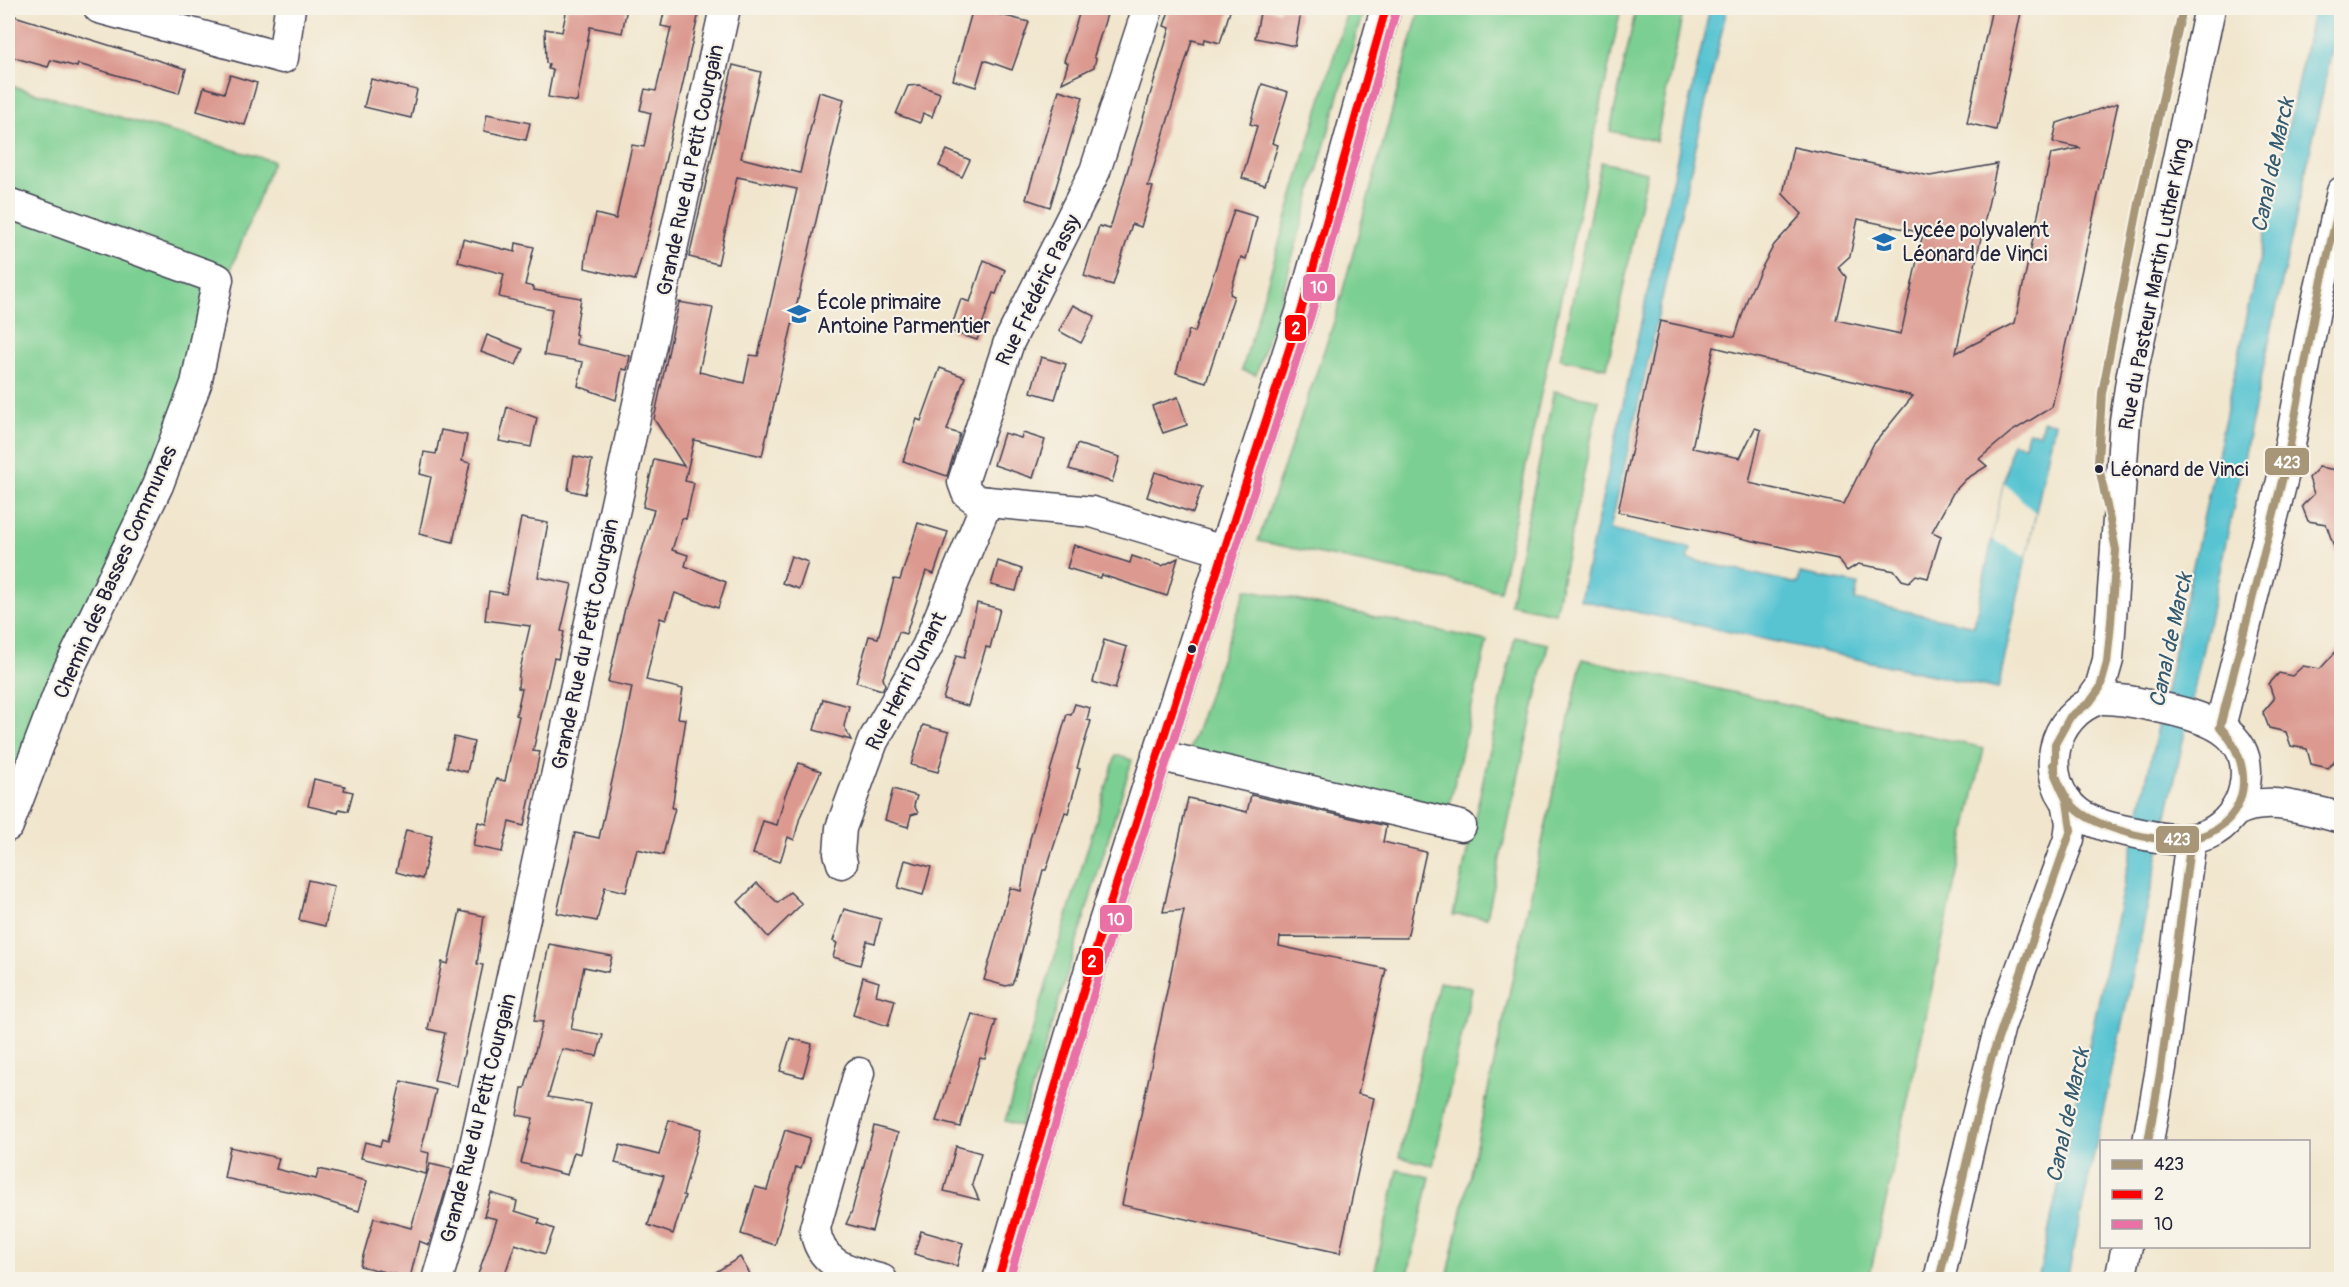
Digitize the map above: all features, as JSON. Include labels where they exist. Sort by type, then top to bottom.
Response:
[{"type":"street","points":[[99,8],[283,58],[290,8]]},
{"type":"street","name":"Grande Rue du Petit Courgain","points":[[437,1280],[470,1168],[725,8]]},
{"type":"street","name":"Rue Frédéric Passy","points":[[1148,8],[1095,171],[1009,342],[963,482],[966,493],[972,498],[987,502],[1092,512],[1223,551]]},
{"type":"street","points":[[998,1280],[1070,1036],[1157,755],[1301,312],[1386,8]]},
{"type":"street","name":"Rue du Pasteur Martin Luther King","points":[[2090,702],[2100,688],[2108,660],[2125,421],[2133,374],[2210,8]]},
{"type":"street","points":[[2208,721],[2287,461],[2315,310],[2342,192]]},
{"type":"street","name":"Chemin des Basses Communes","points":[[8,203],[218,279],[196,384],[158,485],[64,679],[8,826]]},
{"type":"street","name":"Rue Henri Dunant","points":[[842,863],[839,853],[841,828],[864,763],[873,741],[927,647],[987,502]]},
{"type":"street","points":[[1940,1280],[1972,1132],[2000,1026],[2069,839],[2072,823],[2067,801],[2055,776],[2055,744],[2070,717],[2090,702],[2110,699],[2144,704],[2208,721],[2235,741],[2244,764],[2252,774],[2268,783],[2342,800]]},
{"type":"street","points":[[1157,755],[1461,826]]},
{"type":"street","points":[[2234,812],[2245,786],[2244,764]]},
{"type":"street","points":[[2067,801],[2090,820],[2119,829],[2180,839],[2211,833],[2234,812],[2252,804],[2268,803],[2342,818]]},
{"type":"street","points":[[2148,1140],[2161,1068],[2180,839]]},
{"type":"street","points":[[859,1073],[814,1228],[819,1248],[832,1263],[840,1268],[882,1280]]},
{"type":"street","points":[[2120,1280],[2127,1248]]},
{"type":"green space","points":[[1348,8],[1364,8],[1281,297],[1256,375],[1242,370]]},
{"type":"green space","points":[[1420,8],[1621,8],[1500,591],[1258,541],[1335,319]]},
{"type":"green space","points":[[1636,8],[1684,8],[1656,141],[1610,131]]},
{"type":"green space","points":[[8,85],[273,161],[164,443],[8,816]]},
{"type":"green space","points":[[1601,162],[1647,172],[1607,368],[1560,359]]},
{"type":"green space","points":[[1554,391],[1599,400],[1555,613],[1510,604]]},
{"type":"green space","points":[[1246,589],[1487,641],[1448,811],[1188,753]]},
{"type":"green space","points":[[1515,637],[1548,644],[1487,917],[1453,915]]},
{"type":"green space","points":[[1582,659],[1984,748],[1869,1279],[1447,1279]]},
{"type":"green space","points":[[1116,755],[1132,760],[1021,1126],[1005,1121]]},
{"type":"green space","points":[[1439,982],[1472,988],[1433,1165],[1399,1157]]},
{"type":"green space","points":[[1398,1170],[1430,1177],[1407,1279],[1373,1279]]},
{"type":"water","points":[[1710,8],[1727,8],[1610,530],[1691,548],[1688,559],[1798,584],[1800,573],[1858,584],[1855,600],[1974,626],[2012,443],[2025,445],[2028,432],[2040,434],[2043,421],[2055,423],[1998,689],[1580,600]]},
{"type":"water","points":[[2314,8],[2341,8],[2067,1279],[2038,1280]]},
{"type":"pier","points":[[2004,482],[2035,513],[2026,557],[1992,539]]},
{"type":"building","points":[[567,8],[627,8],[622,33],[590,27],[577,102],[548,97],[553,70],[548,69],[549,64],[546,63],[545,29],[562,32]]},
{"type":"building","points":[[665,8],[700,8],[650,228],[635,280],[585,268],[586,255],[596,214],[616,219],[632,145],[644,147],[651,113],[640,110],[645,89],[656,91],[671,28],[661,26]]},
{"type":"building","points":[[973,8],[1029,22],[1012,70],[984,60],[976,87],[953,80]]},
{"type":"building","points":[[1081,8],[1109,8],[1094,56],[1096,59],[1094,67],[1062,83],[1068,63],[1064,61]]},
{"type":"building","points":[[1170,8],[1214,10],[1231,8],[1220,43],[1205,39],[1204,43],[1192,40],[1148,186],[1153,187],[1141,227],[1132,224],[1113,285],[1084,276],[1099,226],[1110,229],[1170,28],[1164,26]]},
{"type":"building","points":[[1261,8],[1297,11],[1300,18],[1295,46],[1255,38]]},
{"type":"building","points":[[1992,8],[2022,8],[1996,130],[1967,123]]},
{"type":"building","points":[[8,14],[186,69],[179,93],[78,64],[77,67],[51,60],[48,67],[8,56]]},
{"type":"building","points":[[733,65],[761,72],[741,158],[800,173],[819,92],[844,99],[762,456],[694,440],[685,481],[694,483],[686,519],[682,518],[672,550],[688,555],[685,566],[726,582],[718,608],[675,593],[666,620],[660,618],[646,680],[683,689],[678,718],[686,719],[672,808],[675,808],[663,855],[637,849],[626,892],[605,887],[597,921],[557,913],[575,833],[599,838],[623,733],[632,687],[608,682],[625,608],[654,510],[643,507],[654,459],[684,466],[654,419],[679,302],[713,308],[699,372],[744,383],[750,355],[758,356],[797,189],[737,177],[718,264],[689,257]]},
{"type":"building","points":[[230,75],[257,83],[245,125],[197,111],[204,87],[224,93]]},
{"type":"building","points":[[371,79],[417,90],[411,118],[364,107]]},
{"type":"building","points":[[1262,84],[1288,92],[1272,143],[1278,145],[1265,185],[1242,178],[1257,126],[1250,124]]},
{"type":"building","points":[[919,85],[940,93],[932,117],[923,113],[920,123],[896,114],[908,86]]},
{"type":"building","points":[[1059,90],[1083,97],[1050,207],[1026,199]]},
{"type":"building","points":[[2118,103],[2052,407],[2011,432],[1979,459],[1987,466],[1966,479],[1953,493],[1932,532],[1941,536],[1928,578],[1916,575],[1909,582],[1902,580],[1895,571],[1858,564],[1847,571],[1838,559],[1618,512],[1660,321],[1735,337],[1748,297],[1774,245],[1802,214],[1783,194],[1793,147],[1930,176],[1997,164],[1956,353],[2015,323],[2051,154],[2081,148],[2053,142],[2057,123]],"holes":[[[1858,219],[1923,233],[1901,334],[1836,320],[1846,277],[1838,267],[1850,256]],[[1714,347],[1913,396],[1873,445],[1844,504],[1749,483],[1761,430],[1755,428],[1740,458],[1692,448]]]},
{"type":"building","points":[[487,114],[530,123],[526,140],[484,131]]},
{"type":"building","points":[[947,150],[970,160],[962,177],[939,166]]},
{"type":"building","points":[[1234,210],[1257,217],[1246,259],[1241,257],[1230,294],[1234,296],[1206,382],[1176,373],[1189,330],[1195,332]]},
{"type":"building","points":[[463,239],[515,252],[516,243],[534,247],[525,285],[534,287],[534,290],[581,298],[575,334],[577,335],[576,344],[630,356],[627,370],[622,369],[616,400],[578,386],[583,362],[544,355],[552,309],[499,297],[504,274],[458,262]]},
{"type":"building","points":[[984,260],[1005,270],[996,294],[993,293],[977,340],[950,331],[961,299],[970,302]]},
{"type":"building","points":[[1073,305],[1095,316],[1081,343],[1059,331]]},
{"type":"building","points":[[487,335],[523,349],[516,365],[481,352]]},
{"type":"building","points":[[1041,357],[1066,364],[1055,399],[1031,392]]},
{"type":"building","points":[[940,368],[965,377],[947,430],[960,434],[947,476],[903,461],[917,419],[921,421]]},
{"type":"building","points":[[1178,397],[1187,425],[1163,433],[1152,406]]},
{"type":"building","points":[[507,407],[537,418],[531,447],[499,441]]},
{"type":"building","points":[[441,430],[467,435],[462,461],[470,463],[453,542],[419,534],[431,477],[420,474],[424,452],[436,454]]},
{"type":"building","points":[[1004,433],[1021,438],[1023,433],[1045,440],[1033,478],[994,465]]},
{"type":"building","points":[[1077,444],[1120,457],[1112,482],[1069,469]]},
{"type":"building","points":[[574,456],[592,460],[585,494],[568,490]]},
{"type":"building","points":[[2319,467],[2342,471],[2342,561],[2339,561],[2326,524],[2308,521],[2302,506],[2314,494],[2309,478]]},
{"type":"building","points":[[1155,472],[1202,487],[1193,513],[1147,497]]},
{"type":"building","points":[[521,518],[548,523],[538,577],[572,584],[561,631],[564,632],[558,659],[554,658],[533,751],[540,752],[524,826],[509,822],[502,852],[473,846],[478,822],[487,824],[496,779],[505,781],[519,716],[516,715],[522,689],[518,688],[519,674],[530,626],[485,620],[489,591],[506,594]]},
{"type":"building","points":[[918,523],[948,532],[934,574],[926,571],[906,634],[899,632],[883,678],[885,685],[882,690],[856,682],[869,636],[878,638],[894,579],[900,580]]},
{"type":"building","points":[[1074,545],[1130,563],[1132,556],[1162,566],[1178,558],[1167,596],[1102,575],[1100,578],[1067,568]]},
{"type":"building","points":[[791,556],[808,562],[799,589],[782,583]]},
{"type":"building","points":[[998,561],[1022,569],[1016,591],[991,585]]},
{"type":"building","points":[[977,603],[1000,609],[990,648],[986,647],[968,706],[943,699],[956,656],[964,658]]},
{"type":"building","points":[[1104,640],[1127,647],[1115,689],[1093,682]]},
{"type":"building","points":[[2342,645],[2342,752],[2328,768],[2311,764],[2307,749],[2291,746],[2286,732],[2269,728],[2263,712],[2274,699],[2269,684],[2279,673],[2292,676],[2303,666],[2320,669]]},
{"type":"building","points":[[823,699],[849,706],[844,726],[851,740],[814,730]]},
{"type":"building","points":[[1075,704],[1090,708],[1087,720],[1091,721],[1077,768],[1080,769],[1068,813],[1065,812],[1046,870],[1043,870],[1015,977],[1012,984],[1006,986],[984,980],[1010,888],[1021,891],[1030,839],[1067,714],[1071,715]]},
{"type":"building","points":[[923,725],[949,732],[938,772],[911,765]]},
{"type":"building","points":[[454,737],[474,742],[467,772],[447,767]]},
{"type":"building","points":[[799,763],[821,771],[800,817],[794,840],[788,837],[780,862],[753,854],[763,821],[777,825],[785,795]]},
{"type":"building","points":[[314,779],[345,786],[344,790],[353,792],[348,811],[339,809],[338,813],[308,806]]},
{"type":"building","points":[[893,789],[917,796],[914,805],[918,813],[911,815],[908,827],[885,820]]},
{"type":"building","points":[[1251,795],[1386,826],[1383,842],[1426,852],[1407,938],[1280,937],[1279,946],[1386,969],[1358,1094],[1374,1098],[1340,1253],[1122,1205],[1184,910],[1163,912],[1188,798],[1247,812]]},
{"type":"building","points":[[406,830],[432,836],[422,879],[396,872]]},
{"type":"building","points":[[905,860],[931,867],[923,895],[898,888]]},
{"type":"building","points":[[308,880],[334,886],[325,926],[299,920]]},
{"type":"building","points":[[757,883],[778,903],[790,892],[802,904],[768,937],[738,902]]},
{"type":"building","points":[[844,909],[881,919],[875,943],[867,941],[860,965],[833,957],[837,943],[833,941]]},
{"type":"building","points":[[460,911],[484,916],[477,964],[483,965],[457,1086],[434,1081],[445,1033],[428,1029],[442,962],[448,964]]},
{"type":"building","points":[[549,944],[612,956],[608,972],[584,967],[571,1029],[603,1035],[597,1056],[562,1049],[548,1097],[591,1104],[580,1154],[574,1152],[567,1175],[521,1163],[533,1118],[517,1115],[522,1088],[525,1088],[543,1022],[534,1021]]},
{"type":"building","points":[[863,977],[879,982],[876,995],[895,1000],[888,1026],[853,1015]]},
{"type":"building","points":[[972,1014],[996,1021],[985,1059],[980,1058],[960,1127],[936,1121]]},
{"type":"building","points":[[790,1038],[812,1044],[803,1077],[780,1071]]},
{"type":"building","points":[[401,1081],[436,1090],[421,1151],[429,1153],[426,1174],[361,1158],[365,1142],[380,1146],[382,1140],[387,1142]]},
{"type":"building","points":[[669,1120],[701,1129],[683,1195],[685,1196],[673,1234],[648,1225],[664,1176],[615,1163],[620,1145],[659,1155]]},
{"type":"building","points":[[874,1126],[898,1133],[872,1231],[846,1224],[852,1211]]},
{"type":"building","points":[[785,1130],[810,1138],[801,1169],[796,1167],[775,1245],[741,1234],[755,1187],[767,1190]]},
{"type":"building","points":[[956,1146],[981,1153],[972,1184],[979,1200],[944,1191]]},
{"type":"building","points":[[230,1147],[279,1158],[276,1169],[316,1179],[319,1169],[367,1181],[359,1211],[301,1194],[224,1178]]},
{"type":"building","points":[[430,1164],[452,1169],[429,1245],[419,1241],[410,1278],[360,1266],[374,1218],[411,1228]]},
{"type":"building","points":[[491,1193],[517,1201],[515,1211],[540,1219],[538,1223],[554,1229],[545,1254],[515,1244],[503,1280],[476,1280],[497,1219],[484,1216]]},
{"type":"building","points":[[921,1231],[963,1243],[957,1266],[914,1254]]},
{"type":"building","points":[[740,1257],[750,1274],[742,1280],[703,1280]]},
{"type":"transit line","name":"2","points":[[998,1280],[1104,922],[1301,312],[1386,8]]},
{"type":"transit line","name":"423","points":[[1939,1280],[1990,1062],[2071,830],[2067,801],[2055,775],[2055,744],[2070,717],[2090,702],[2100,688],[2107,663],[2116,550],[2098,462],[2102,393],[2141,193],[2183,8]]},
{"type":"transit line","name":"10","points":[[1009,1280],[1114,925],[1311,315],[1396,11]]},
{"type":"transit line","name":"423","points":[[2220,727],[2287,461],[2315,310],[2342,194]]},
{"type":"transit line","name":"423","points":[[2053,765],[2067,799],[2087,817],[2135,835],[2186,840],[2217,829],[2230,818],[2238,804],[2243,774],[2239,757],[2220,727]]},
{"type":"transit line","name":"423","points":[[2148,1140],[2161,1068],[2191,839]]},
{"type":"place","name":"Lycée polyvalent Léonard de Vinci","points":[[1884,242]]},
{"type":"place","name":"École primaire Antoine Parmentier","points":[[799,314]]},
{"type":"place","name":"Léonard de Vinci","points":[[2099,469]]},
{"type":"water label","name":"Canal de Marck","points":[[2272,165]]},
{"type":"water label","name":"Canal de Marck","points":[[2170,640]]},
{"type":"water label","name":"Canal de Marck","points":[[2067,1115]]}]
